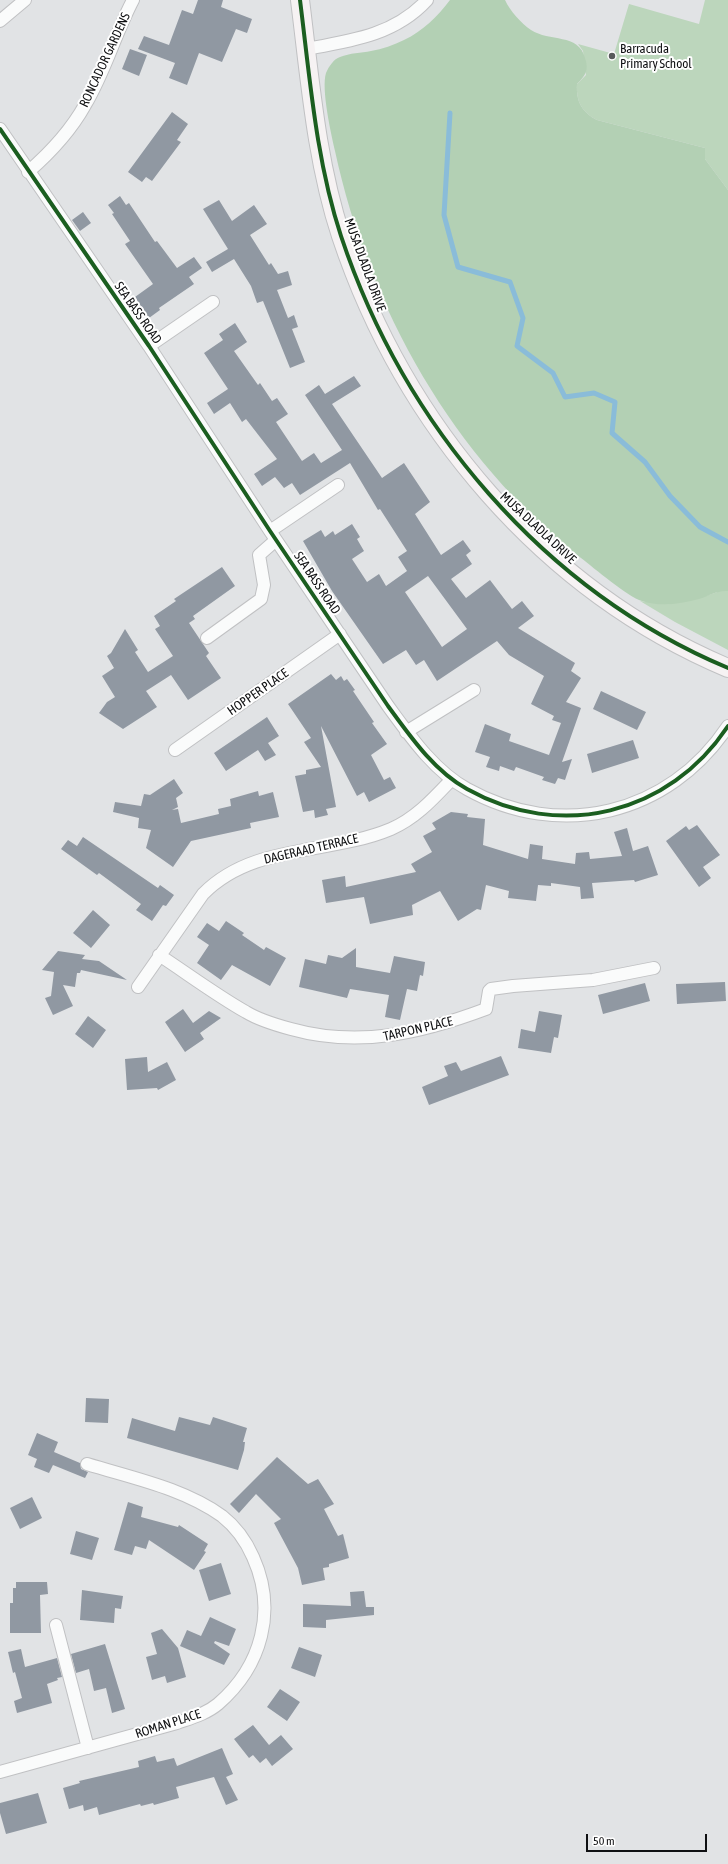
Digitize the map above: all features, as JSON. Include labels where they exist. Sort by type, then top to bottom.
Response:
[{"type":"street","points":[[0,21],[25,0]]},
{"type":"street","name":"RONCADOR GARDENS","points":[[28,172],[56,147],[86,105],[122,20],[133,0]]},
{"type":"street","name":"MUSA DLADLA DRIVE","points":[[300,0],[322,164],[341,234],[368,306],[408,386],[465,467],[499,507],[581,580],[633,618],[688,649],[728,668]]},
{"type":"street","points":[[306,49],[373,36],[408,18],[427,0]]},
{"type":"street","name":"SEA BASS ROAD","points":[[0,129],[28,172],[149,346],[273,536],[406,732],[452,779],[467,789],[498,804],[533,814],[581,816],[605,812],[634,803],[655,794],[677,781],[700,760],[719,739],[728,726]]},
{"type":"street","points":[[149,346],[213,302]]},
{"type":"street","points":[[206,638],[261,599],[264,585],[258,556],[260,552],[273,536],[338,485]]},
{"type":"street","name":"HOPPER PLACE","points":[[175,750],[340,634]]},
{"type":"street","points":[[406,732],[474,690]]},
{"type":"street","name":"DAGERAAD TERRACE","points":[[138,987],[203,894],[216,880],[239,868],[274,856],[330,846],[391,829],[416,815],[452,779]]},
{"type":"street","name":"TARPON PLACE","points":[[159,955],[246,1013],[265,1021],[306,1033],[328,1038],[356,1039],[382,1038],[410,1033],[458,1020],[486,1008],[490,990],[495,988],[593,980],[654,968]]},
{"type":"street","name":"ROMAN PLACE","points":[[0,1772],[177,1724],[200,1715],[217,1705],[233,1690],[245,1674],[255,1656],[262,1634],[265,1600],[259,1569],[248,1547],[237,1530],[223,1517],[203,1503],[182,1494],[87,1464]]},
{"type":"street","points":[[56,1625],[88,1748]]},
{"type":"green space","points":[[450,0],[505,0],[516,16],[531,30],[538,34],[570,41],[577,45],[582,50],[587,66],[585,75],[577,84],[577,90],[581,106],[587,114],[597,120],[705,148],[705,159],[728,190],[728,591],[717,592],[699,599],[685,602],[663,604],[649,603],[628,594],[581,558],[535,518],[493,474],[456,427],[423,376],[394,322],[370,267],[350,209],[329,123],[325,89],[326,73],[332,63],[340,57],[384,48],[396,44],[411,36],[429,23]]},
{"type":"green space","points":[[705,0],[728,0],[728,190],[705,159],[705,148],[597,120],[587,114],[581,106],[577,90],[577,84],[586,75],[583,51],[578,44],[614,54],[629,4],[699,24]]},
{"type":"green space","points":[[723,590],[728,591],[728,650],[675,622],[640,601],[661,603],[682,601],[703,597]]},
{"type":"building","points":[[198,0],[223,0],[221,7],[252,19],[247,33],[236,29],[222,62],[199,53],[187,85],[169,78],[175,63],[138,49],[144,36],[169,45],[182,10],[193,14]]},
{"type":"building","points":[[130,49],[147,55],[139,76],[122,69]]},
{"type":"building","points":[[172,112],[188,124],[177,140],[181,142],[152,181],[146,177],[142,182],[128,172]]},
{"type":"building","points":[[120,196],[126,205],[129,203],[155,242],[157,241],[177,268],[194,257],[202,268],[189,277],[194,284],[159,308],[160,310],[149,318],[135,297],[153,284],[125,244],[130,241],[112,214],[114,213],[108,205]]},
{"type":"building","points":[[219,200],[232,221],[254,205],[267,224],[250,235],[269,265],[271,263],[278,274],[288,271],[292,285],[277,290],[288,318],[294,315],[298,327],[292,329],[305,362],[290,368],[263,301],[257,303],[251,286],[234,259],[212,272],[206,262],[228,249],[203,209]]},
{"type":"building","points":[[83,212],[91,223],[80,231],[72,220]]},
{"type":"building","points":[[235,323],[247,342],[234,351],[258,385],[260,383],[272,401],[277,398],[288,414],[276,422],[302,461],[314,453],[321,463],[342,450],[305,395],[319,385],[325,394],[354,376],[361,386],[332,404],[382,478],[404,463],[430,502],[415,514],[441,555],[463,540],[471,551],[466,555],[472,564],[451,579],[466,598],[490,580],[512,609],[522,601],[534,616],[518,628],[575,663],[571,671],[581,678],[566,702],[581,708],[562,762],[572,759],[565,780],[558,778],[555,784],[542,780],[544,777],[516,767],[514,771],[500,766],[499,771],[486,767],[490,757],[475,752],[485,724],[511,734],[509,741],[549,755],[561,723],[552,720],[554,716],[531,704],[544,676],[509,655],[497,641],[437,681],[424,660],[416,665],[406,650],[383,664],[332,591],[303,541],[321,530],[325,537],[333,531],[335,535],[352,524],[360,537],[357,539],[364,551],[352,559],[367,582],[379,574],[386,586],[407,571],[398,557],[407,551],[380,509],[378,510],[350,463],[300,495],[292,483],[284,488],[275,477],[262,486],[254,474],[277,459],[246,419],[242,422],[230,403],[214,414],[207,403],[228,389],[204,353],[223,340],[219,334]],"holes":[[[428,576],[467,629],[442,647],[405,592]]]},
{"type":"building","points":[[222,567],[235,586],[193,616],[195,619],[189,623],[209,653],[206,656],[221,678],[188,700],[171,675],[146,691],[157,707],[123,729],[99,713],[107,702],[115,697],[102,676],[114,668],[107,656],[111,653],[125,629],[138,650],[135,652],[148,672],[173,656],[155,629],[160,626],[154,616],[176,601],[174,599]]},
{"type":"building","points":[[331,674],[336,680],[341,676],[344,681],[347,679],[355,690],[353,691],[374,722],[372,723],[387,744],[371,755],[384,780],[390,777],[396,788],[369,802],[364,792],[357,796],[321,726],[336,807],[326,809],[328,815],[315,818],[314,810],[303,812],[295,776],[306,774],[306,770],[321,767],[304,742],[311,738],[288,704]]},
{"type":"building","points":[[601,691],[646,712],[637,730],[593,709]]},
{"type":"building","points":[[267,717],[279,736],[268,743],[276,755],[265,761],[258,750],[226,771],[214,753]]},
{"type":"building","points":[[633,740],[639,758],[592,773],[587,754]]},
{"type":"building","points":[[174,779],[183,793],[176,798],[178,807],[172,810],[178,809],[181,823],[219,814],[218,809],[231,806],[230,799],[258,791],[259,796],[273,792],[279,817],[250,823],[251,828],[191,841],[173,867],[146,848],[151,830],[138,828],[139,818],[113,812],[115,802],[141,806],[144,794],[150,795]]},
{"type":"building","points":[[451,812],[468,814],[467,817],[485,819],[483,845],[528,859],[530,844],[543,846],[542,859],[575,864],[576,853],[589,852],[590,859],[622,856],[614,832],[627,828],[633,851],[648,846],[658,875],[635,882],[634,880],[592,883],[594,898],[581,899],[580,887],[551,883],[551,886],[538,885],[536,901],[508,898],[509,891],[486,885],[481,910],[477,909],[458,921],[440,891],[412,905],[413,915],[370,924],[364,897],[326,903],[322,880],[345,876],[346,887],[416,872],[411,864],[432,852],[423,836],[436,829],[432,823]]},
{"type":"building","points":[[697,825],[720,855],[703,867],[711,878],[699,887],[666,841],[686,826],[689,830]]},
{"type":"building","points":[[83,837],[158,888],[160,885],[174,895],[166,906],[163,905],[152,921],[136,910],[141,904],[99,873],[97,875],[61,849],[68,840],[77,846]]},
{"type":"building","points":[[93,910],[110,925],[91,948],[73,933]]},
{"type":"building","points":[[226,921],[244,933],[242,935],[264,950],[266,947],[286,958],[270,986],[232,965],[221,980],[197,963],[209,945],[197,937],[207,923],[219,931]]},
{"type":"building","points":[[356,948],[356,967],[390,973],[394,956],[425,962],[423,976],[420,975],[417,991],[407,989],[400,1020],[385,1017],[389,995],[350,989],[347,998],[299,987],[305,959],[326,964],[328,955],[342,958]]},
{"type":"building","points":[[58,951],[85,955],[82,959],[99,961],[127,980],[81,970],[80,973],[77,973],[75,987],[63,985],[73,1006],[53,1015],[45,998],[51,996],[54,972],[42,970]]},
{"type":"building","points":[[725,982],[726,1001],[677,1004],[676,984]]},
{"type":"building","points":[[645,983],[650,1001],[603,1014],[598,995]]},
{"type":"building","points":[[183,1009],[193,1023],[209,1011],[221,1018],[200,1033],[204,1039],[185,1052],[165,1022]]},
{"type":"building","points":[[539,1011],[562,1015],[558,1038],[554,1037],[551,1053],[518,1048],[521,1029],[535,1032]]},
{"type":"building","points":[[88,1016],[106,1030],[93,1048],[75,1034]]},
{"type":"building","points":[[501,1056],[509,1075],[429,1105],[422,1087],[448,1076],[444,1066],[456,1062],[461,1071]]},
{"type":"building","points":[[147,1057],[148,1072],[167,1062],[176,1080],[158,1090],[157,1088],[127,1090],[125,1059]]},
{"type":"building","points":[[86,1398],[109,1399],[108,1423],[85,1422]]},
{"type":"building","points":[[179,1417],[210,1425],[213,1417],[247,1428],[243,1442],[245,1442],[244,1450],[238,1470],[127,1438],[132,1418],[175,1431]]},
{"type":"building","points":[[37,1433],[58,1442],[54,1452],[80,1463],[81,1469],[88,1472],[85,1478],[53,1465],[49,1473],[34,1467],[37,1459],[28,1455]]},
{"type":"building","points":[[277,1457],[308,1484],[318,1479],[334,1504],[324,1509],[338,1536],[343,1534],[349,1558],[329,1564],[329,1567],[323,1568],[325,1580],[302,1585],[298,1568],[274,1523],[281,1519],[256,1494],[239,1513],[230,1504]]},
{"type":"building","points":[[32,1497],[42,1518],[20,1529],[10,1508]]},
{"type":"building","points":[[128,1502],[143,1507],[141,1517],[178,1527],[179,1525],[208,1544],[204,1551],[206,1552],[194,1570],[149,1540],[146,1549],[135,1546],[132,1555],[114,1550]]},
{"type":"building","points":[[76,1531],[99,1538],[92,1560],[70,1554]]},
{"type":"building","points":[[221,1563],[231,1594],[209,1601],[199,1570]]},
{"type":"building","points":[[16,1582],[47,1582],[48,1594],[40,1595],[41,1633],[10,1633],[10,1603],[13,1603],[13,1588],[16,1588]]},
{"type":"building","points":[[82,1590],[123,1596],[121,1609],[115,1608],[114,1623],[80,1620]]},
{"type":"building","points":[[364,1591],[366,1607],[374,1607],[374,1615],[326,1620],[326,1628],[303,1627],[303,1604],[351,1606],[350,1592]]},
{"type":"building","points":[[210,1617],[236,1629],[229,1646],[215,1641],[214,1643],[230,1654],[224,1665],[180,1646],[187,1630],[201,1636]]},
{"type":"building","points":[[162,1629],[178,1648],[186,1677],[167,1683],[165,1676],[152,1680],[146,1657],[157,1654],[151,1633]]},
{"type":"building","points":[[105,1644],[125,1709],[112,1713],[106,1688],[94,1691],[89,1669],[76,1673],[71,1654]]},
{"type":"building","points":[[299,1647],[322,1655],[315,1677],[291,1668]]},
{"type":"building","points":[[21,1649],[25,1667],[57,1658],[62,1677],[57,1678],[58,1680],[47,1684],[52,1703],[17,1713],[14,1701],[22,1698],[15,1672],[13,1673],[8,1652]]},
{"type":"building","points":[[280,1689],[300,1702],[287,1721],[267,1707]]},
{"type":"building","points":[[253,1725],[269,1745],[281,1735],[293,1749],[272,1766],[266,1758],[260,1763],[253,1755],[249,1758],[234,1739]]},
{"type":"building","points":[[222,1748],[233,1774],[226,1777],[238,1800],[226,1805],[214,1777],[176,1787],[179,1798],[154,1805],[153,1803],[141,1806],[140,1804],[99,1815],[97,1807],[84,1811],[83,1805],[69,1809],[63,1788],[80,1783],[79,1781],[139,1767],[138,1761],[155,1756],[157,1762],[174,1758],[177,1766]]},
{"type":"building","points":[[38,1793],[47,1823],[6,1834],[0,1813],[0,1803]]},
{"type":"waterway","points":[[450,113],[444,215],[458,267],[510,282],[523,318],[517,346],[553,373],[565,397],[594,393],[615,402],[612,433],[645,462],[670,496],[700,527],[728,542]]},
{"type":"cycle path","points":[[300,0],[315,119],[325,178],[341,236],[368,306],[402,372],[442,435],[489,494],[541,547],[598,594],[661,635],[728,668]]},
{"type":"cycle path","points":[[0,129],[149,346],[270,531],[388,706],[423,752],[444,773],[467,789],[502,805],[539,814],[575,815],[610,810],[644,799],[675,781],[704,756],[728,726]]},
{"type":"place","name":"Barracuda Primary School","points":[[612,56]]}]
